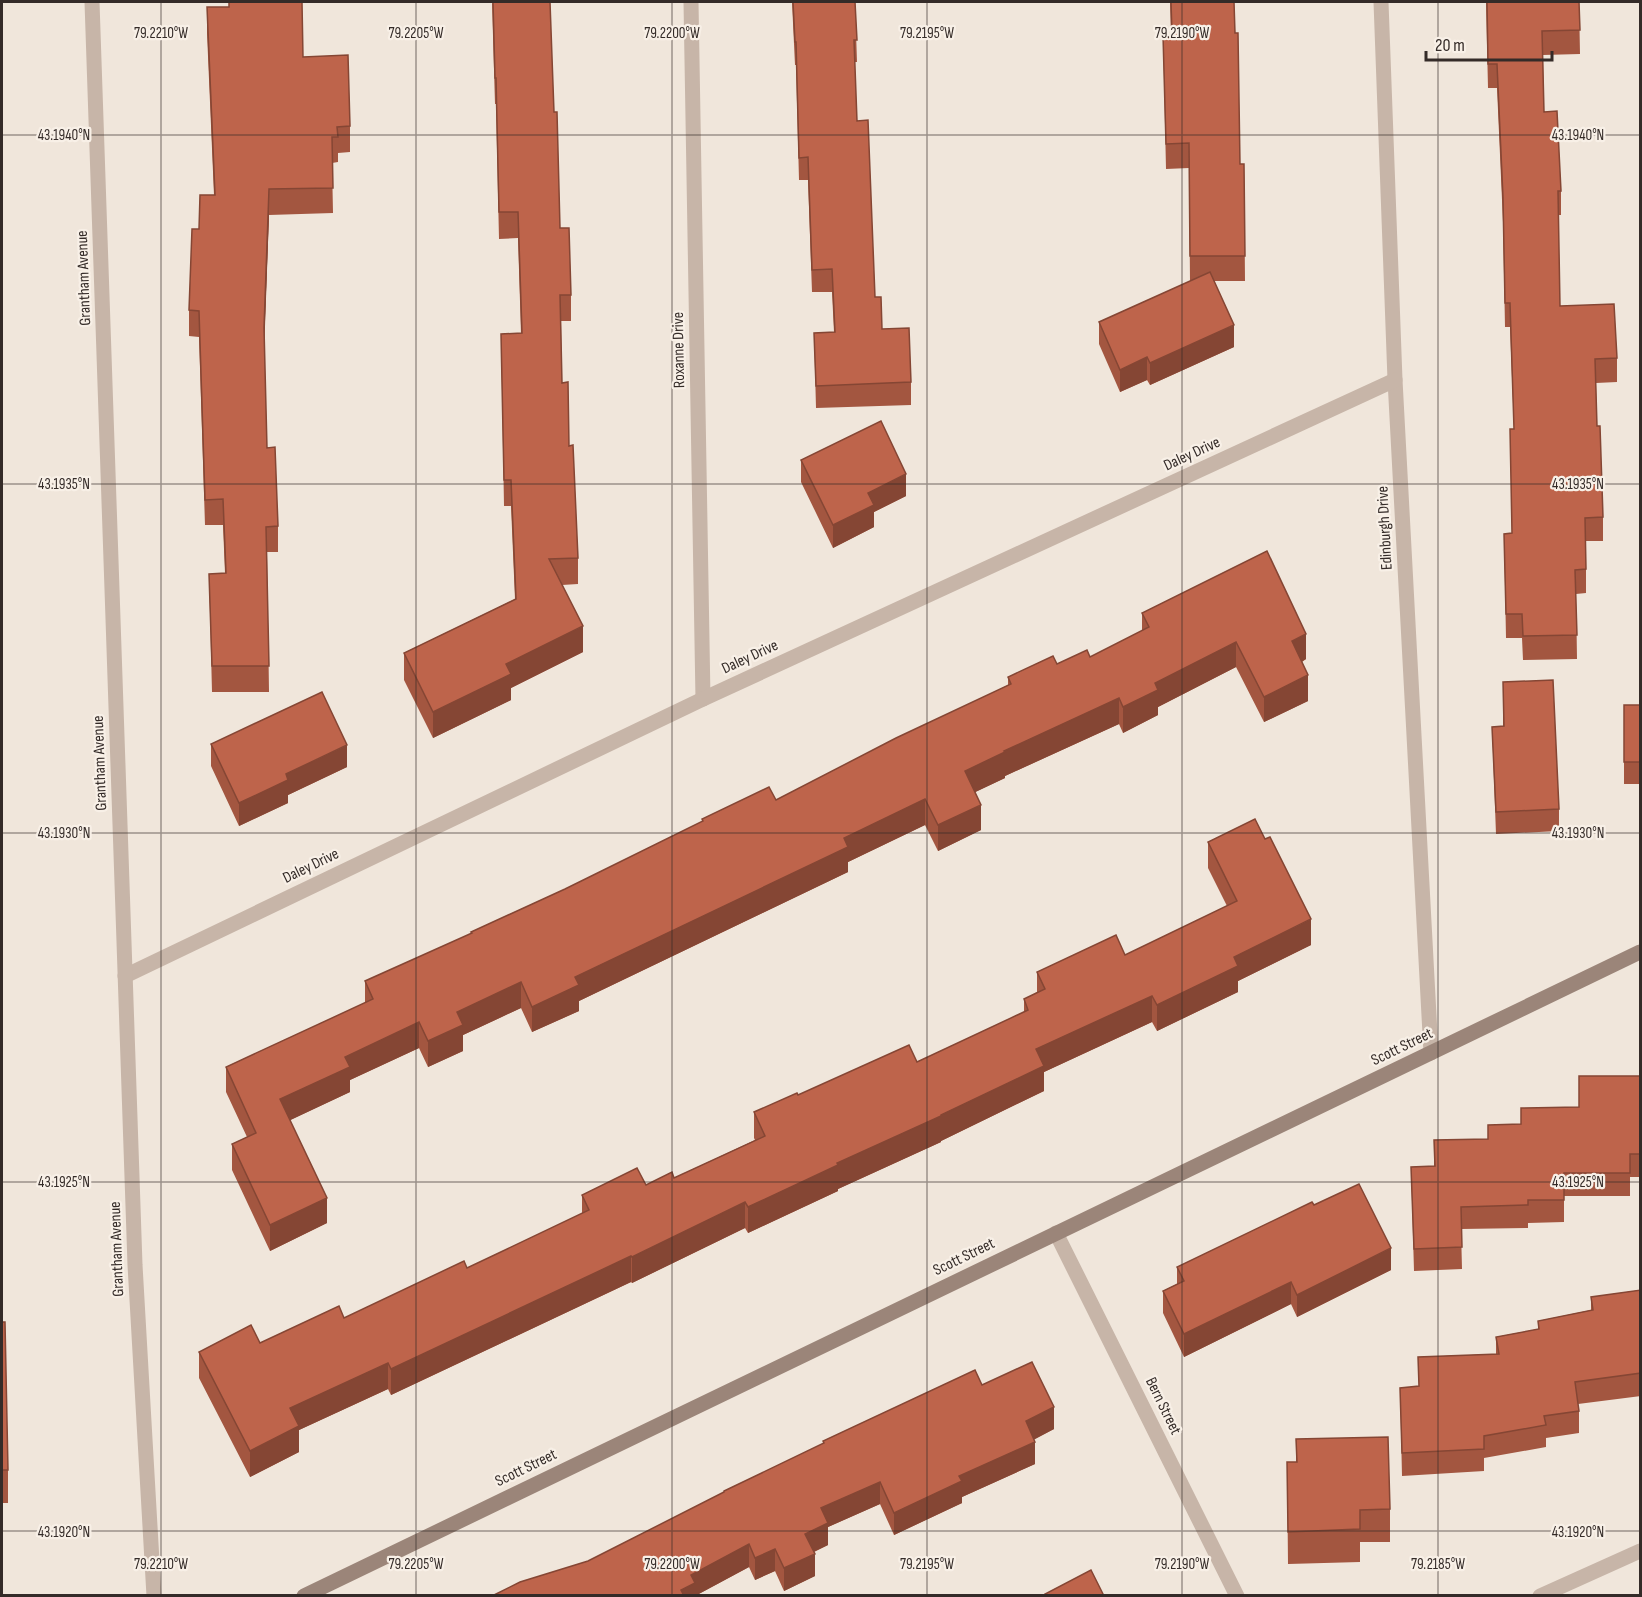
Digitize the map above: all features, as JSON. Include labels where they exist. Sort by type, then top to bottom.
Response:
[{"type":"main road","name":"Scott Street","points":[[304,1596],[1641,952]]},
{"type":"street","name":"Grantham Avenue","points":[[92,2],[135,1265],[153,1596]]},
{"type":"street","name":"Roxanne Drive","points":[[691,2],[703,699]]},
{"type":"street","name":"Edinburgh Drive","points":[[1381,2],[1395,380],[1431,1053]]},
{"type":"street","name":"Daley Drive","points":[[125,976],[703,699],[1395,380]]},
{"type":"street","name":"Bern Street","points":[[1056,1233],[1237,1596]]},
{"type":"street","points":[[1549,1594],[1641,1551]]},
{"type":"building","points":[[229,2],[302,2],[303,57],[348,55],[350,126],[337,127],[338,137],[332,137],[333,188],[269,189],[264,328],[267,448],[275,447],[278,526],[266,527],[269,666],[212,666],[209,574],[226,573],[223,499],[205,500],[199,311],[189,310],[192,229],[199,229],[200,195],[215,195],[207,7],[229,7]]},
{"type":"building","points":[[493,2],[550,2],[554,112],[557,112],[560,228],[569,228],[571,295],[560,295],[562,383],[568,382],[569,446],[573,445],[578,558],[549,559],[583,626],[506,664],[511,674],[433,712],[404,653],[516,599],[511,480],[504,480],[501,334],[522,333],[518,212],[499,212]]},
{"type":"building","points":[[793,2],[855,2],[857,121],[868,120],[875,297],[881,297],[882,329],[909,328],[911,382],[816,386],[814,333],[835,332],[832,269],[812,270],[808,157],[799,158]]},
{"type":"building","points":[[1171,2],[1234,2],[1235,33],[1238,33],[1240,164],[1244,164],[1245,256],[1190,256],[1189,143],[1166,144],[1163,35],[1172,35]]},
{"type":"building","points":[[1487,2],[1579,2],[1580,30],[1542,31],[1544,112],[1557,111],[1561,191],[1558,191],[1560,306],[1614,304],[1617,358],[1595,359],[1603,517],[1585,518],[1586,569],[1575,570],[1577,635],[1523,636],[1522,614],[1506,614],[1504,534],[1512,533],[1510,429],[1514,429],[1510,303],[1505,303],[1497,64],[1488,64]]},
{"type":"building","points":[[1210,272],[1234,325],[1150,363],[1147,357],[1120,370],[1099,322]]},
{"type":"building","points":[[881,421],[906,474],[868,493],[874,505],[833,525],[801,460]]},
{"type":"building","points":[[1267,551],[1306,634],[1292,641],[1308,675],[1264,697],[1236,642],[1155,683],[1158,690],[1123,707],[1119,698],[965,771],[981,805],[938,825],[925,799],[844,838],[848,847],[575,977],[579,985],[532,1007],[521,982],[457,1012],[463,1025],[428,1041],[419,1022],[345,1057],[350,1067],[280,1099],[327,1198],[270,1225],[232,1144],[256,1133],[226,1067],[373,999],[365,981],[565,889],[769,787],[776,800],[896,738],[1011,684],[1008,677],[1053,656],[1057,664],[1087,650],[1090,657],[1149,627],[1142,613]]},
{"type":"building","points":[[1553,680],[1559,809],[1496,812],[1492,727],[1504,726],[1503,682]]},
{"type":"building","points":[[322,692],[347,745],[286,774],[288,780],[239,803],[211,744]]},
{"type":"building","points":[[1624,705],[1641,705],[1641,762],[1624,762]]},
{"type":"building","points":[[1255,819],[1265,839],[1270,837],[1311,919],[1234,957],[1238,966],[1157,1005],[1152,996],[1036,1049],[1044,1066],[748,1207],[745,1202],[391,1369],[388,1363],[290,1408],[299,1426],[250,1451],[199,1352],[251,1325],[260,1343],[339,1306],[344,1318],[464,1261],[467,1268],[589,1210],[582,1195],[637,1168],[646,1185],[672,1172],[674,1178],[765,1136],[754,1112],[797,1093],[798,1095],[909,1045],[917,1062],[1028,1010],[1024,999],[1045,989],[1037,972],[1116,935],[1125,955],[1237,901],[1208,842]]},
{"type":"building","points":[[1579,1076],[1641,1076],[1641,1154],[1630,1154],[1630,1173],[1564,1173],[1564,1200],[1528,1200],[1528,1205],[1461,1207],[1462,1247],[1414,1249],[1411,1167],[1435,1166],[1434,1140],[1488,1139],[1488,1125],[1521,1124],[1521,1108],[1579,1107]]},
{"type":"building","points":[[1359,1184],[1391,1248],[1297,1295],[1291,1282],[1184,1334],[1163,1291],[1184,1281],[1177,1267],[1312,1202],[1314,1205]]},
{"type":"building","points":[[1641,1290],[1641,1373],[1575,1382],[1579,1411],[1544,1416],[1546,1425],[1484,1436],[1484,1449],[1402,1453],[1400,1388],[1419,1386],[1418,1357],[1499,1354],[1496,1337],[1539,1329],[1538,1321],[1593,1310],[1591,1297]]},
{"type":"building","points":[[2,1322],[5,1322],[8,1470],[2,1470]]},
{"type":"building","points":[[1032,1362],[1054,1407],[1026,1421],[1035,1442],[959,1476],[962,1481],[894,1513],[880,1482],[821,1508],[828,1523],[805,1534],[815,1554],[784,1568],[775,1549],[755,1558],[749,1544],[691,1575],[695,1583],[681,1590],[684,1596],[492,1596],[520,1582],[588,1561],[824,1443],[823,1441],[975,1370],[982,1385]]},
{"type":"building","points":[[1388,1437],[1390,1509],[1360,1510],[1360,1529],[1288,1532],[1287,1462],[1297,1462],[1296,1439]]},
{"type":"building","points":[[1091,1570],[1104,1596],[1046,1596],[1045,1594]]}]
